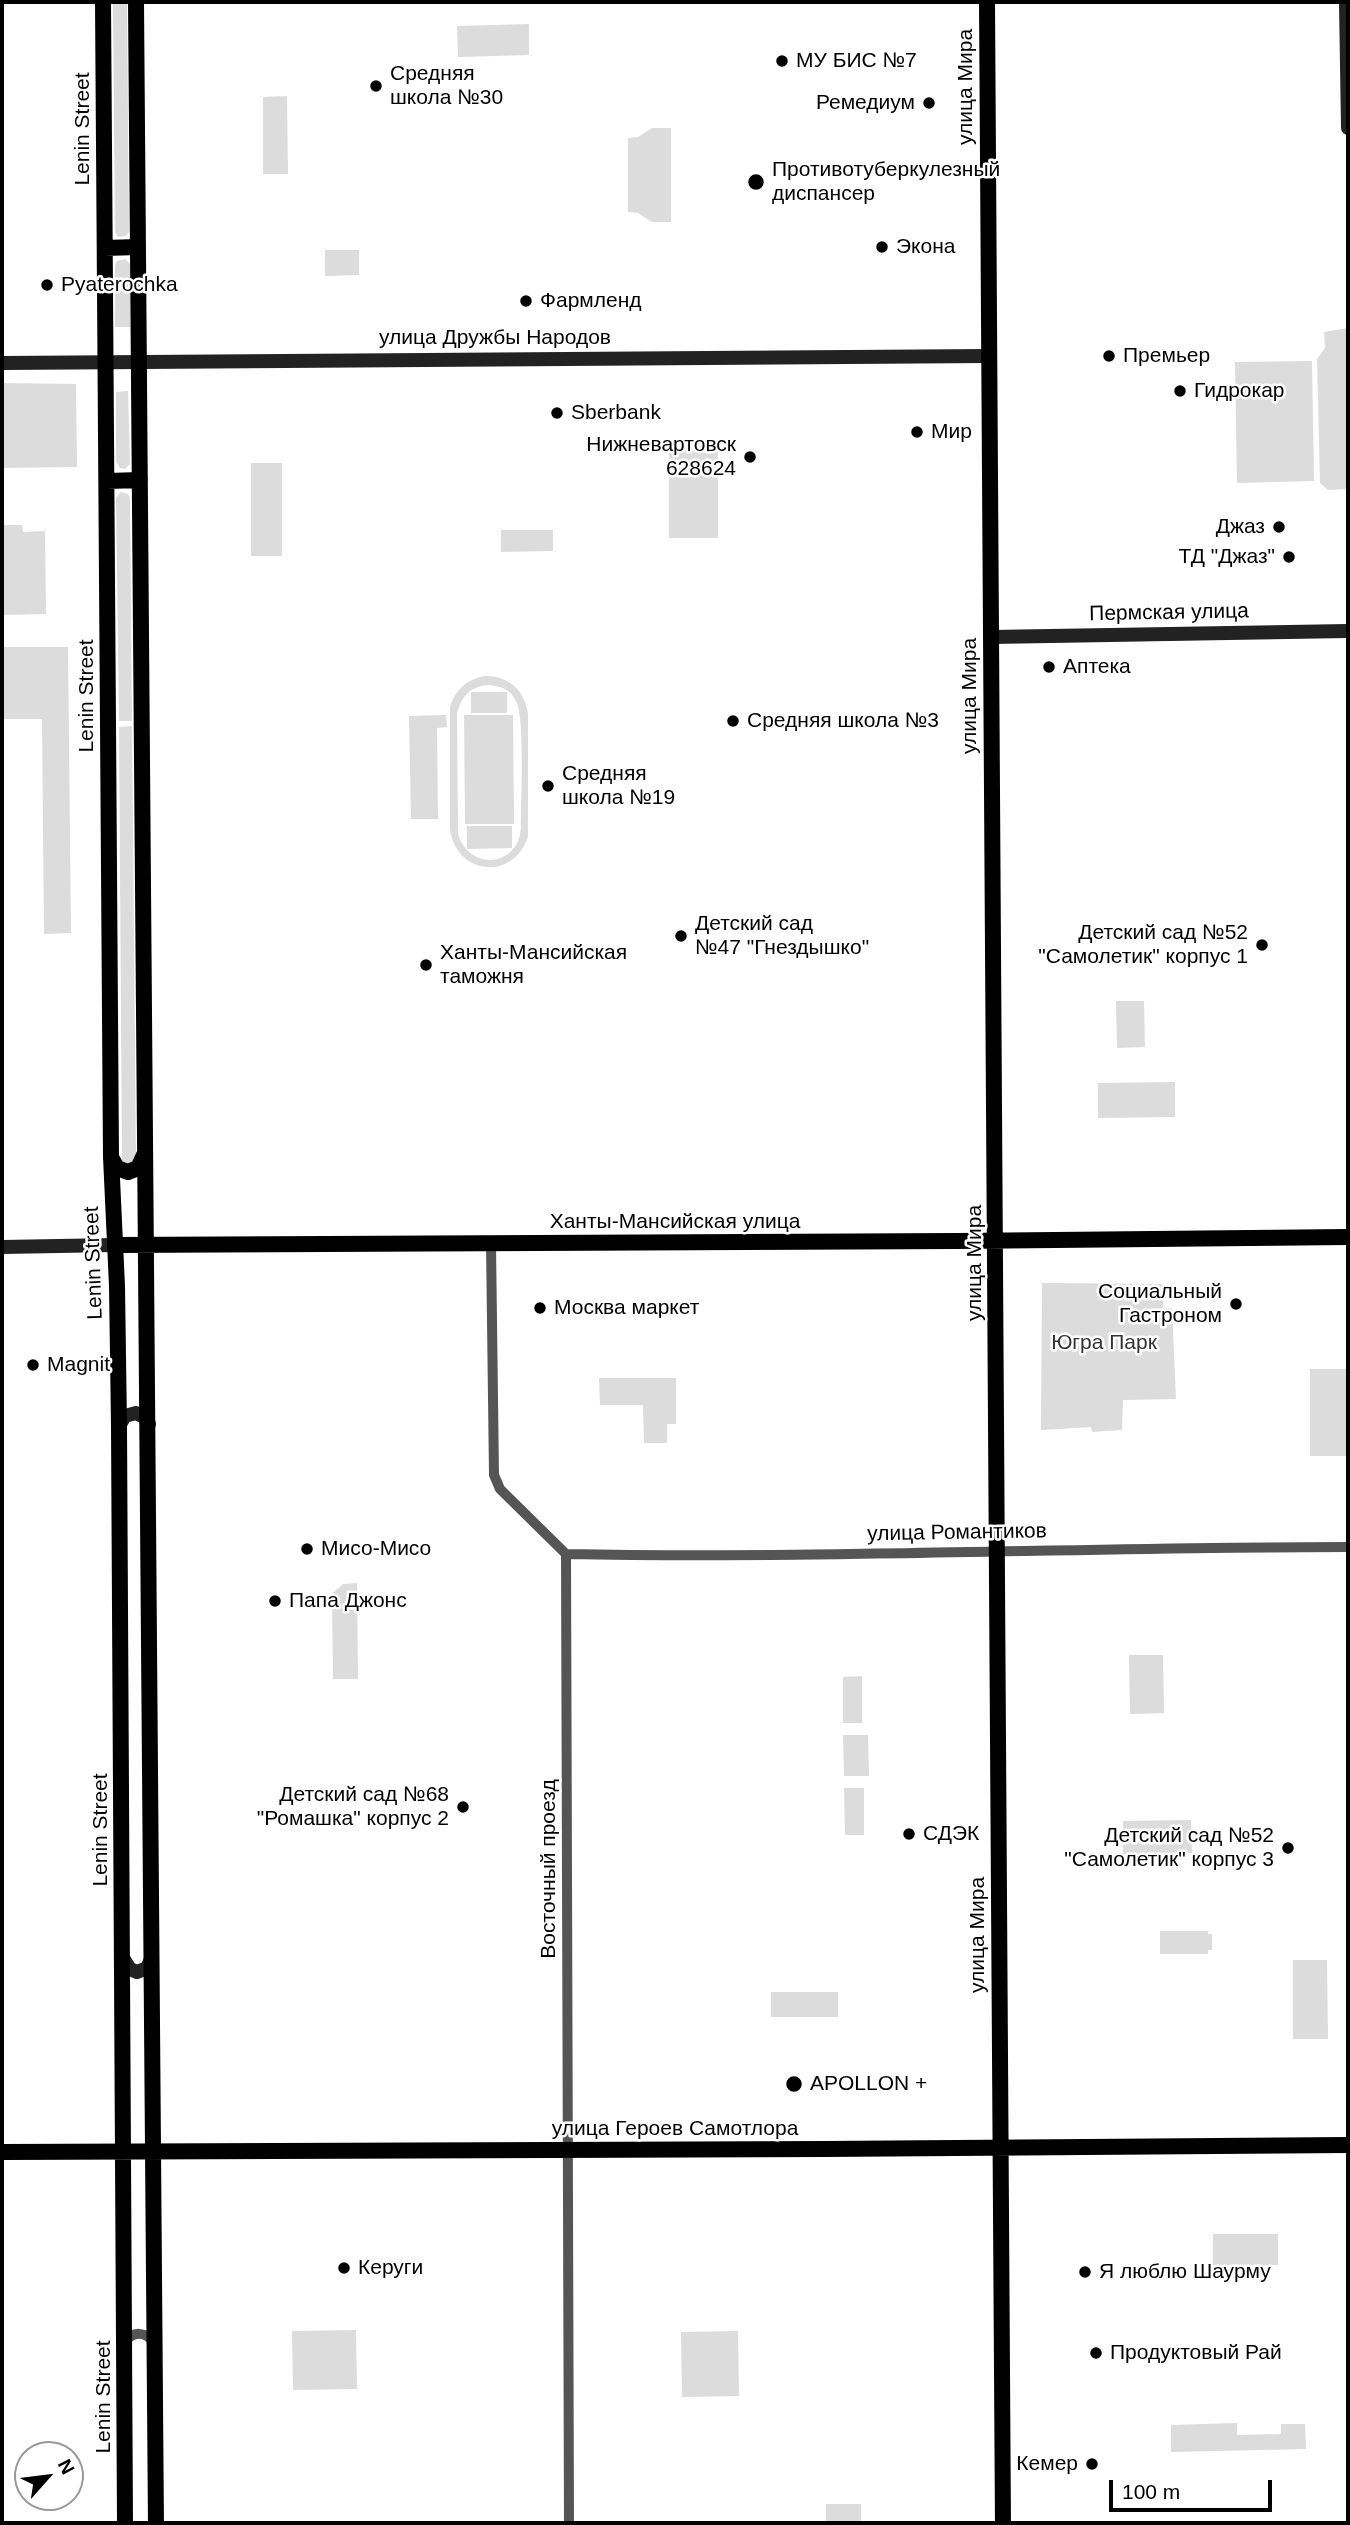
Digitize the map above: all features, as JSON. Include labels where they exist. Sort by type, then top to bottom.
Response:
[{"type":"main road","name":"Lenin Street","points":[[103,2],[111,1157],[119,1426],[125,2523]]},
{"type":"main road","points":[[136,2],[156,2523]]},
{"type":"main road","name":"улица Мира","points":[[987,2],[1003,2523]]},
{"type":"main road","points":[[104,248],[138,247]]},
{"type":"main road","points":[[107,481],[139,480]]},
{"type":"main road","points":[[111,1157],[117,1168],[128,1172],[138,1168],[144,1154]]},
{"type":"main road","name":"Ханты-Мансийская улица","points":[[115,1245],[1348,1237]]},
{"type":"main road","name":"улица Героев Самотлора","points":[[2,2152],[1348,2145]]},
{"type":"street","points":[[1346,2],[1348,128]]},
{"type":"street","name":"улица Дружбы Народов","points":[[2,363],[989,356]]},
{"type":"street","name":"Пермская улица","points":[[991,637],[1348,631]]},
{"type":"street","points":[[491,1244],[494,1475],[500,1489],[566,1555]]},
{"type":"street","name":"Ханты-Мансийская улица","points":[[2,1247],[115,1245]]},
{"type":"street","points":[[119,1426],[125,1416],[132,1413],[141,1414],[149,1424]]},
{"type":"street","name":"улица Романтиков","points":[[566,1555],[1348,1546]]},
{"type":"street","name":"Восточный проезд","points":[[566,1555],[569,2523]]},
{"type":"street","points":[[123,1958],[130,1969],[137,1972],[148,1968],[152,1957]]},
{"type":"street","points":[[124,2344],[131,2336],[141,2333],[149,2336],[155,2344]]},
{"type":"green space","points":[[113,2],[127,2],[129,232],[126,236],[118,237],[115,232]]},
{"type":"green space","points":[[529,24],[529,55],[458,57],[457,26]]},
{"type":"green space","points":[[287,96],[288,174],[263,174],[263,97]]},
{"type":"green space","points":[[652,128],[671,128],[671,222],[652,222],[638,213],[628,212],[628,138],[638,137]]},
{"type":"green space","points":[[325,250],[359,250],[359,275],[325,276]]},
{"type":"green space","points":[[125,259],[130,264],[130,327],[115,327],[115,265],[117,261]]},
{"type":"green space","points":[[1348,328],[1348,489],[1328,490],[1320,483],[1317,359],[1325,348],[1324,332]]},
{"type":"green space","points":[[1312,361],[1314,481],[1237,483],[1235,362]]},
{"type":"green space","points":[[2,383],[76,384],[77,467],[2,468]]},
{"type":"green space","points":[[128,391],[130,464],[125,469],[120,468],[116,462],[116,392]]},
{"type":"green space","points":[[669,443],[718,443],[718,538],[669,538]]},
{"type":"green space","points":[[251,463],[282,463],[282,556],[251,556]]},
{"type":"green space","points":[[121,492],[128,494],[130,498],[132,721],[119,721],[116,498]]},
{"type":"green space","points":[[2,525],[22,525],[23,532],[45,531],[46,614],[2,615]]},
{"type":"green space","points":[[501,530],[553,530],[553,551],[501,552]]},
{"type":"green space","points":[[2,647],[68,647],[71,933],[44,934],[42,719],[2,719]]},
{"type":"green space","points":[[493,676],[508,681],[519,691],[528,714],[528,836],[521,851],[511,860],[499,866],[486,867],[474,864],[463,856],[455,845],[450,829],[450,707],[462,687],[478,678]],"holes":[[[489,685],[508,691],[516,701],[521,724],[522,761],[521,827],[518,840],[512,850],[493,860],[473,855],[458,834],[457,714],[468,693],[477,687]]]},
{"type":"green space","points":[[471,692],[507,692],[507,713],[471,713]]},
{"type":"green space","points":[[446,715],[447,727],[437,728],[438,819],[411,819],[409,716]]},
{"type":"green space","points":[[464,715],[513,715],[514,824],[465,824]]},
{"type":"green space","points":[[132,726],[136,1161],[133,1164],[125,1164],[122,1161],[119,727]]},
{"type":"green space","points":[[467,826],[512,826],[512,848],[467,849]]},
{"type":"green space","points":[[1116,1001],[1144,1001],[1145,1047],[1117,1048]]},
{"type":"green space","points":[[1175,1082],[1175,1117],[1098,1118],[1098,1083]]},
{"type":"green space","name":"Югра Парк","points":[[1042,1283],[1163,1284],[1163,1308],[1172,1308],[1176,1399],[1123,1400],[1122,1430],[1092,1432],[1091,1427],[1041,1430]]},
{"type":"green space","points":[[1310,1369],[1348,1369],[1348,1456],[1310,1456]]},
{"type":"green space","points":[[599,1378],[676,1378],[676,1424],[667,1424],[667,1443],[644,1443],[643,1405],[600,1405]]},
{"type":"green space","points":[[357,1583],[358,1679],[333,1679],[332,1594],[343,1584]]},
{"type":"green space","points":[[1129,1655],[1163,1655],[1164,1713],[1130,1714]]},
{"type":"green space","points":[[862,1676],[862,1723],[843,1723],[843,1677]]},
{"type":"green space","points":[[843,1735],[868,1735],[869,1776],[844,1776]]},
{"type":"green space","points":[[844,1788],[864,1788],[864,1835],[845,1835]]},
{"type":"green space","points":[[1191,1820],[1192,1853],[1123,1854],[1123,1821]]},
{"type":"green space","points":[[1160,1931],[1208,1931],[1208,1934],[1212,1934],[1212,1950],[1208,1950],[1208,1954],[1160,1954]]},
{"type":"green space","points":[[1293,1960],[1327,1960],[1328,2039],[1293,2039]]},
{"type":"green space","points":[[771,1992],[838,1992],[838,2017],[771,2017]]},
{"type":"green space","points":[[1213,2234],[1278,2234],[1278,2265],[1213,2265]]},
{"type":"green space","points":[[356,2330],[357,2389],[293,2390],[292,2331]]},
{"type":"green space","points":[[738,2331],[739,2396],[682,2397],[681,2332]]},
{"type":"green space","points":[[1237,2423],[1237,2435],[1281,2434],[1281,2424],[1305,2424],[1306,2449],[1171,2452],[1171,2425]]},
{"type":"green space","points":[[826,2504],[861,2504],[861,2523],[826,2523]]},
{"type":"place","name":"МУ БИС №7","points":[[782,61]]},
{"type":"place","name":"Средняя школа №30","points":[[376,86]]},
{"type":"place","name":"Ремедиум","points":[[929,103]]},
{"type":"place","name":"Противотуберкулезный диспансер","points":[[756,182]]},
{"type":"place","name":"Экона","points":[[882,247]]},
{"type":"place","name":"Pyaterochka","points":[[47,285]]},
{"type":"place","name":"Фармленд","points":[[526,301]]},
{"type":"place","name":"Премьер","points":[[1109,356]]},
{"type":"place","name":"Гидрокар","points":[[1180,391]]},
{"type":"place","name":"Sberbank","points":[[557,413]]},
{"type":"place","name":"Мир","points":[[917,432]]},
{"type":"place","name":"Нижневартовск 628624","points":[[750,457]]},
{"type":"place","name":"Джаз","points":[[1279,527]]},
{"type":"place","name":"ТД \"Джаз\"","points":[[1289,557]]},
{"type":"place","name":"Аптека","points":[[1049,667]]},
{"type":"place","name":"Средняя школа №3","points":[[733,721]]},
{"type":"place","name":"Средняя школа №19","points":[[548,786]]},
{"type":"place","name":"Детский сад №47 \"Гнездышко\"","points":[[681,936]]},
{"type":"place","name":"Детский сад №52 \"Самолетик\" корпус 1","points":[[1262,945]]},
{"type":"place","name":"Ханты-Мансийская таможня","points":[[426,965]]},
{"type":"place","name":"Социальный Гастроном","points":[[1236,1304]]},
{"type":"place","name":"Москва маркет","points":[[540,1308]]},
{"type":"place","name":"Magnit","points":[[33,1365]]},
{"type":"place","name":"Мисо-Мисо","points":[[307,1549]]},
{"type":"place","name":"Папа Джонс","points":[[275,1601]]},
{"type":"place","name":"Детский сад №68 \"Ромашка\" корпус 2","points":[[463,1807]]},
{"type":"place","name":"СДЭК","points":[[909,1834]]},
{"type":"place","name":"Детский сад №52 \"Самолетик\" корпус 3","points":[[1288,1848]]},
{"type":"place","name":"APOLLON +","points":[[794,2084]]},
{"type":"place","name":"Керуги","points":[[344,2268]]},
{"type":"place","name":"Я люблю Шаурму","points":[[1085,2272]]},
{"type":"place","name":"Продуктовый Рай","points":[[1096,2353]]},
{"type":"place","name":"Кемер","points":[[1092,2464]]}]
